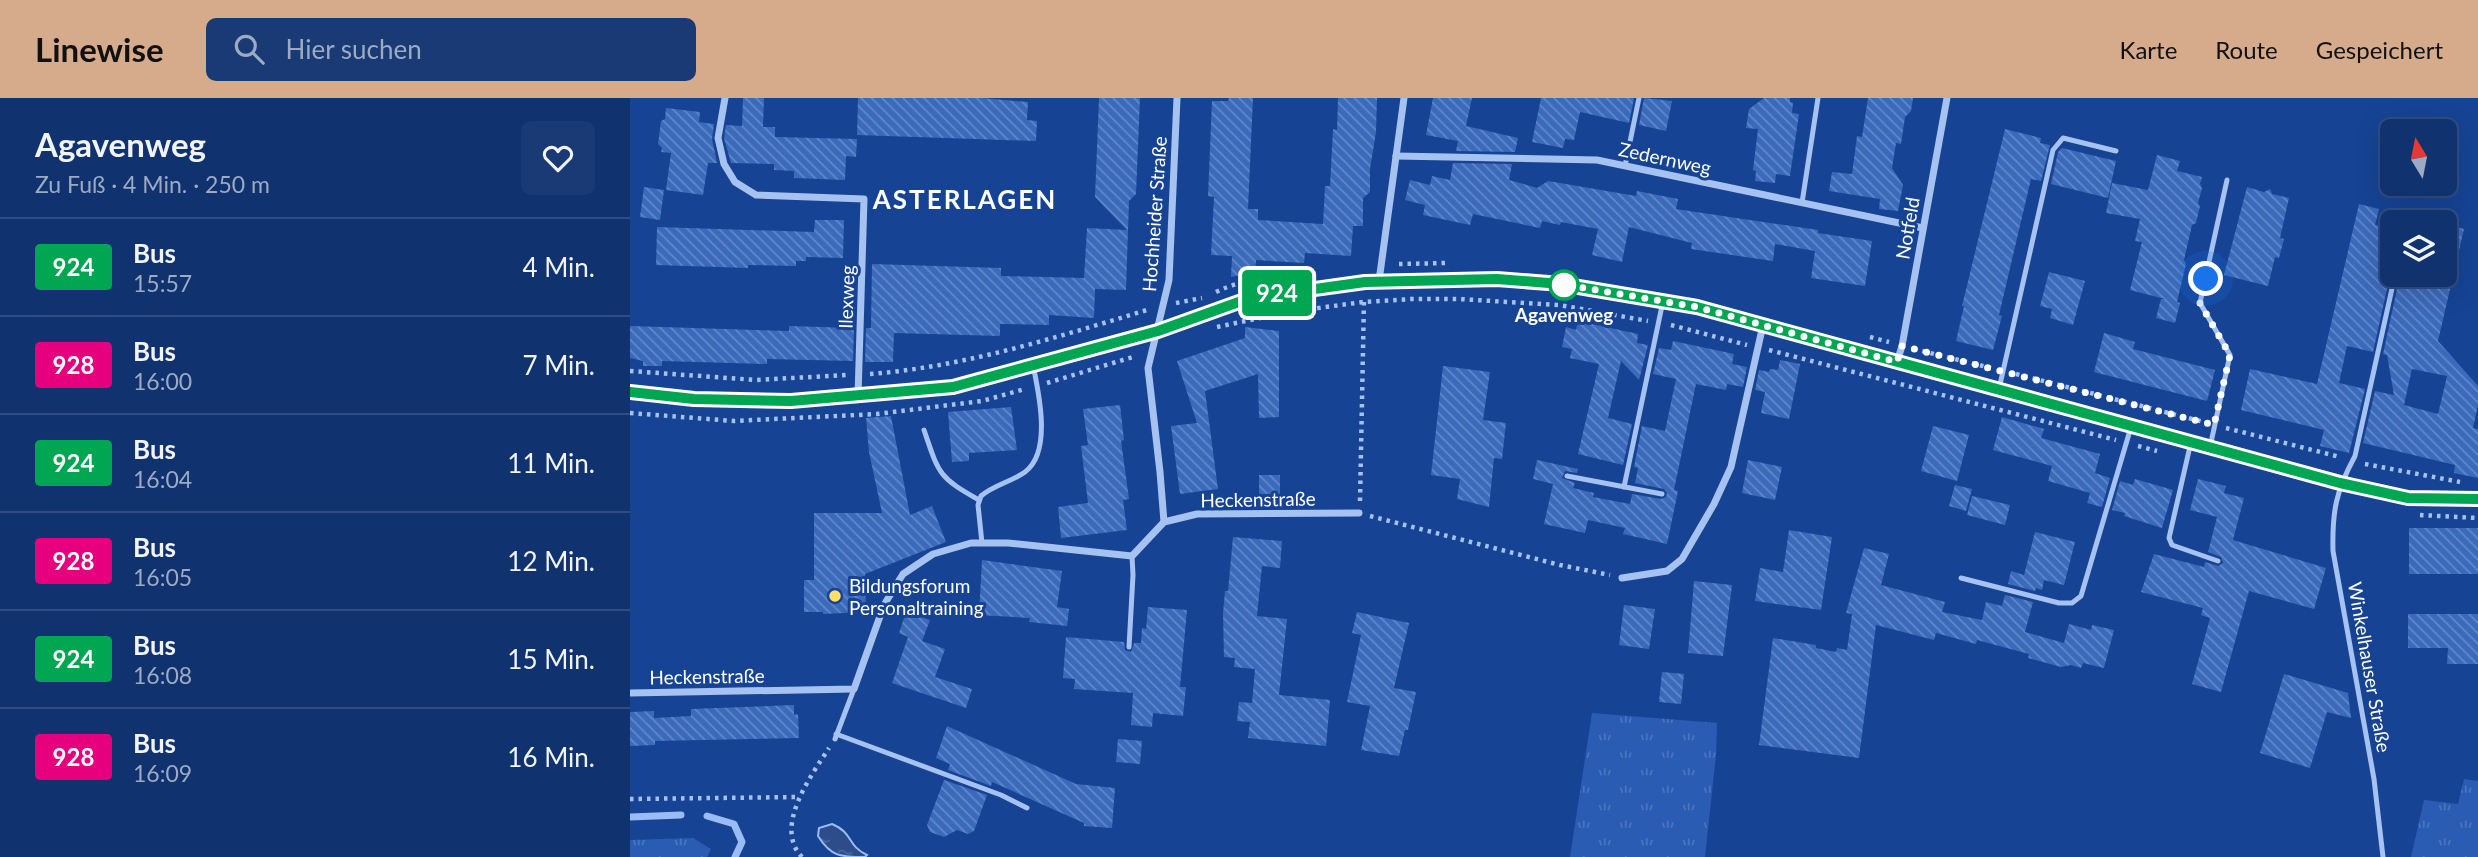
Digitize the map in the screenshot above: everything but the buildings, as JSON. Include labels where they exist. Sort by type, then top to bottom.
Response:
[{"type":"street","name":"Ilexweg","points":[[724,98],[718,138],[724,164],[735,182],[756,195],[864,199],[859,396]]},
{"type":"street","name":"Hochheider Straße","points":[[1158,331],[1169,280],[1177,98]]},
{"type":"street","points":[[1380,281],[1404,98]]},
{"type":"street","name":"Notfeld","points":[[1897,362],[1947,98]]},
{"type":"street","name":"Zedernweg","points":[[1396,156],[1597,160],[1923,228]]},
{"type":"street","points":[[630,392],[694,399],[791,401],[953,387],[1158,331],[1250,298],[1365,282],[1497,279],[1561,284],[1697,307],[2340,483],[2408,498],[2478,499]]},
{"type":"street","points":[[1622,578],[1667,571],[1682,559],[1714,504],[1731,467],[1763,325]]},
{"type":"street","points":[[854,689],[884,605],[903,574],[933,554],[971,543],[1008,543],[1132,556],[1164,522],[1148,368],[1158,331]]},
{"type":"street","name":"Heckenstraße","points":[[1164,522],[1198,514],[1359,513]]},
{"type":"street","name":"Heckenstraße","points":[[630,693],[854,689]]},
{"type":"lane","points":[[1625,166],[1639,98]]},
{"type":"lane","points":[[1802,203],[1818,98]]},
{"type":"lane","points":[[1999,389],[2053,150],[2063,138],[2116,151]]},
{"type":"lane","points":[[2210,447],[2230,355],[2200,303],[2227,180]]},
{"type":"lane","name":"Winkelhauser Straße","points":[[2383,857],[2374,779],[2333,551],[2332,517],[2340,483],[2353,461],[2392,287]]},
{"type":"lane","points":[[1624,487],[1663,301]]},
{"type":"lane","points":[[982,543],[979,500],[985,493],[1024,472],[1038,456],[1041,437],[1034,365]]},
{"type":"lane","points":[[1961,578],[2059,603],[2072,603],[2081,596],[2131,427]]},
{"type":"lane","points":[[924,430],[933,458],[943,477],[979,500]]},
{"type":"lane","points":[[2191,442],[2169,538],[2172,545],[2218,561]]},
{"type":"lane","points":[[1567,476],[1662,495]]},
{"type":"lane","points":[[1129,647],[1132,556]]},
{"type":"lane","points":[[854,689],[835,737],[1001,795],[1027,808]]},
{"type":"path","points":[[1382,266],[1459,264]]},
{"type":"path","points":[[630,371],[756,380],[897,372],[1030,345],[1163,306],[1209,296],[1232,285],[1262,278],[1315,272]]},
{"type":"path","points":[[1365,282],[1359,513],[1560,565],[1622,578]]},
{"type":"path","points":[[1207,329],[1289,312],[1363,302],[1460,299],[1559,305],[1659,322],[2187,459]]},
{"type":"path","points":[[1867,337],[2393,471],[2464,483]]},
{"type":"path","points":[[630,413],[734,421],[877,414],[982,401],[1112,365],[1153,350]]},
{"type":"path","points":[[2415,515],[2478,518]]},
{"type":"path","points":[[802,857],[793,847],[792,831],[799,797],[835,737]]},
{"type":"path","points":[[630,799],[799,797]]},
{"type":"green space","points":[[1592,713],[1717,723],[1705,857],[1570,857]]},
{"type":"green space","points":[[2464,779],[2478,781],[2478,857],[2411,857],[2424,800],[2458,804]]},
{"type":"green space","points":[[693,838],[711,849],[707,857],[630,857],[630,840]]},
{"type":"water","points":[[832,824],[844,831],[856,847],[867,855],[843,856],[827,848],[818,836],[819,828]]},
{"type":"waterway","points":[[630,817],[681,815]]},
{"type":"waterway","points":[[707,816],[734,824],[742,842],[735,857]]},
{"type":"bus line","name":"924","points":[[630,392],[694,399],[791,401],[953,387],[1158,331],[1250,298],[1365,282],[1497,279],[1561,284],[1697,307],[2340,483],[2408,498],[2478,499]]},
{"type":"place","name":"Agavenweg","points":[[1564,285]]},
{"type":"place","name":"Bildungsforum Personaltraining","points":[[835,596]]},
{"type":"district","name":"ASTERLAGEN","points":[[965,199]]},
{"type":"route","points":[[1564,285],[1561,284],[1697,307],[1897,362],[1902,346],[2214,425],[2230,355],[2200,303],[2206,279]]}]
